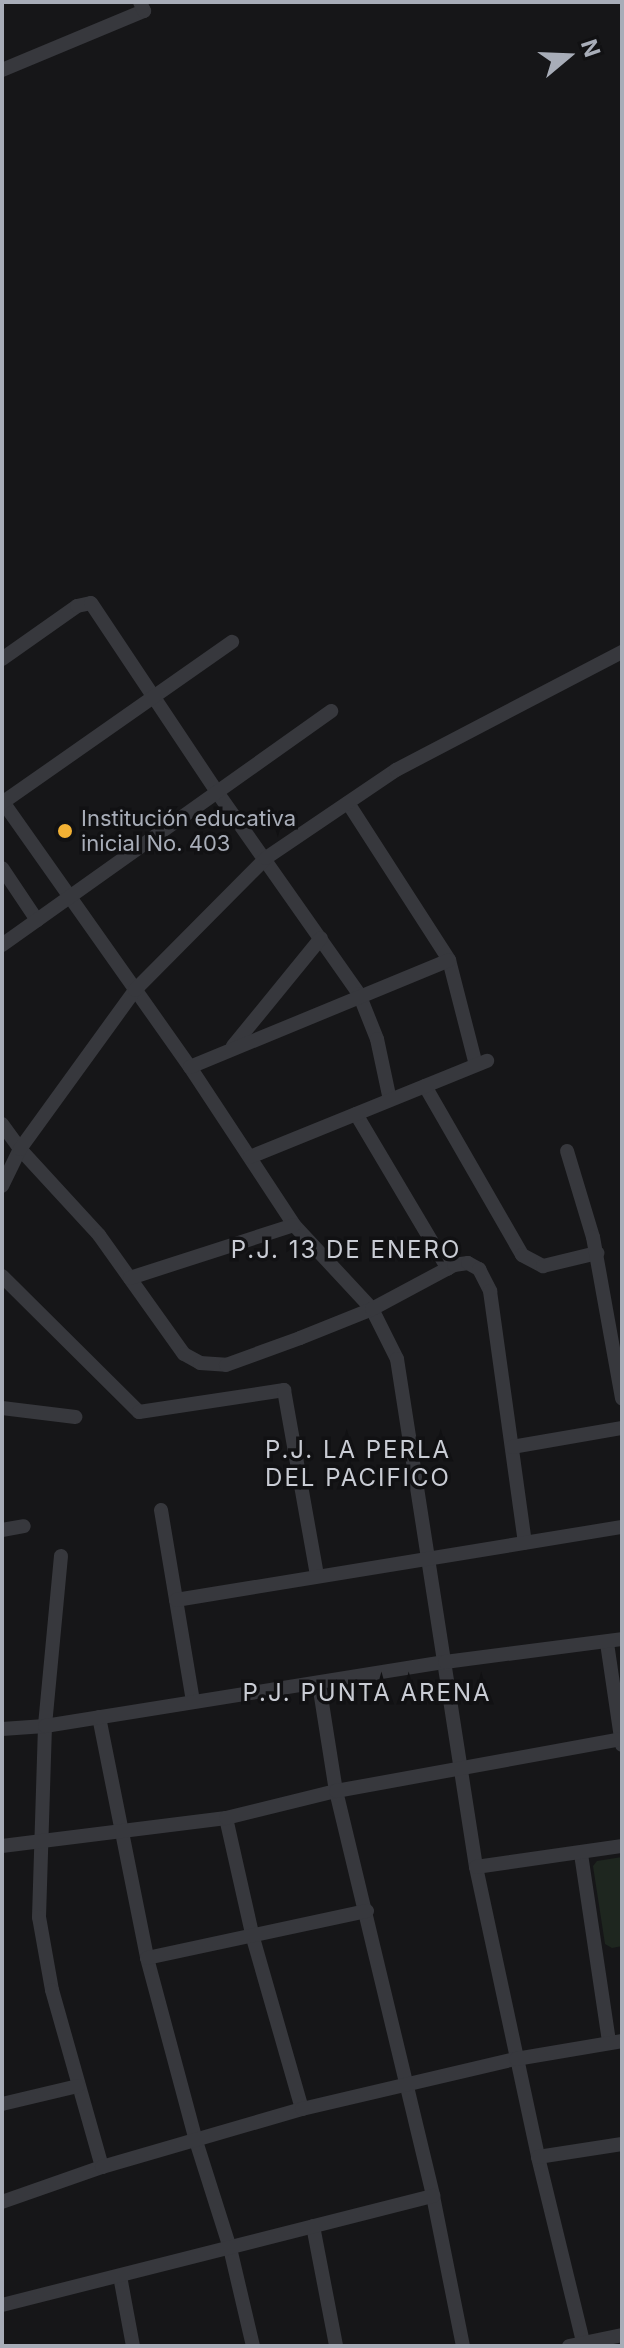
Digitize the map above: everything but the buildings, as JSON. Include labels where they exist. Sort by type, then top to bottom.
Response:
[{"type":"street","points":[[2,70],[142,6]]},
{"type":"street","points":[[2,659],[77,606],[91,603],[217,792],[359,994],[377,1039],[390,1100]]},
{"type":"street","points":[[232,642],[2,802],[190,1067],[294,1225],[372,1309],[397,1359],[476,1867],[579,2345],[622,2335]]},
{"type":"street","points":[[2,1186],[20,1149],[135,990],[266,858],[396,770],[622,652]]},
{"type":"street","points":[[2,945],[331,711]]},
{"type":"street","points":[[250,1157],[481,1063],[449,960],[348,803]]},
{"type":"street","points":[[2,868],[37,920]]},
{"type":"street","points":[[230,1050],[321,938]]},
{"type":"street","points":[[190,1067],[359,994],[449,960]]},
{"type":"street","points":[[425,1086],[522,1255],[543,1266],[597,1253]]},
{"type":"street","points":[[356,1114],[448,1269]]},
{"type":"street","points":[[2,1124],[20,1149],[99,1235],[184,1354],[209,1365],[235,1363],[372,1309],[461,1263],[474,1265],[483,1274],[490,1291],[525,1543]]},
{"type":"street","points":[[567,1151],[597,1253],[622,1398]]},
{"type":"street","points":[[130,1278],[294,1225]]},
{"type":"street","points":[[2,1276],[139,1412],[284,1390],[317,1576]]},
{"type":"street","points":[[2,1408],[75,1417]]},
{"type":"street","points":[[512,1447],[622,1428]]},
{"type":"street","points":[[161,1510],[193,1701]]},
{"type":"street","points":[[2,1530],[24,1526]]},
{"type":"street","points":[[176,1600],[622,1527]]},
{"type":"street","points":[[61,1556],[45,1726],[39,1917],[52,1990],[102,2167]]},
{"type":"street","points":[[2,1729],[45,1726],[445,1662],[622,1639]]},
{"type":"street","points":[[607,1643],[622,1746]]},
{"type":"street","points":[[319,1684],[336,1791],[433,2196],[463,2346]]},
{"type":"street","points":[[99,1717],[147,1958],[196,2141],[230,2248],[253,2346]]},
{"type":"street","points":[[2,1846],[226,1818],[336,1791],[622,1740]]},
{"type":"street","points":[[226,1818],[253,1938],[302,2109]]},
{"type":"street","points":[[476,1867],[622,1846]]},
{"type":"street","points":[[2,2202],[102,2167],[302,2109],[516,2059],[615,2042],[581,1854]]},
{"type":"street","points":[[147,1958],[253,1938],[367,1911]]},
{"type":"street","points":[[2,2104],[78,2086]]},
{"type":"street","points":[[538,2157],[622,2144]]},
{"type":"street","points":[[2,2305],[433,2196]]},
{"type":"street","points":[[313,2226],[336,2346]]},
{"type":"street","points":[[120,2276],[133,2346]]},
{"type":"shaded area","points":[[622,1857],[622,1946],[612,1948],[605,1944],[593,1866],[597,1861]]},
{"type":"place","name":"Institución educativa inicial No. 403","points":[[65,831]]},
{"type":"district","name":"P.J. 13 DE ENERO","points":[[346,1250]]},
{"type":"district","name":"P.J. LA PERLA DEL PACIFICO","points":[[358,1464]]},
{"type":"district","name":"P.J. PUNTA ARENA","points":[[367,1693]]}]
